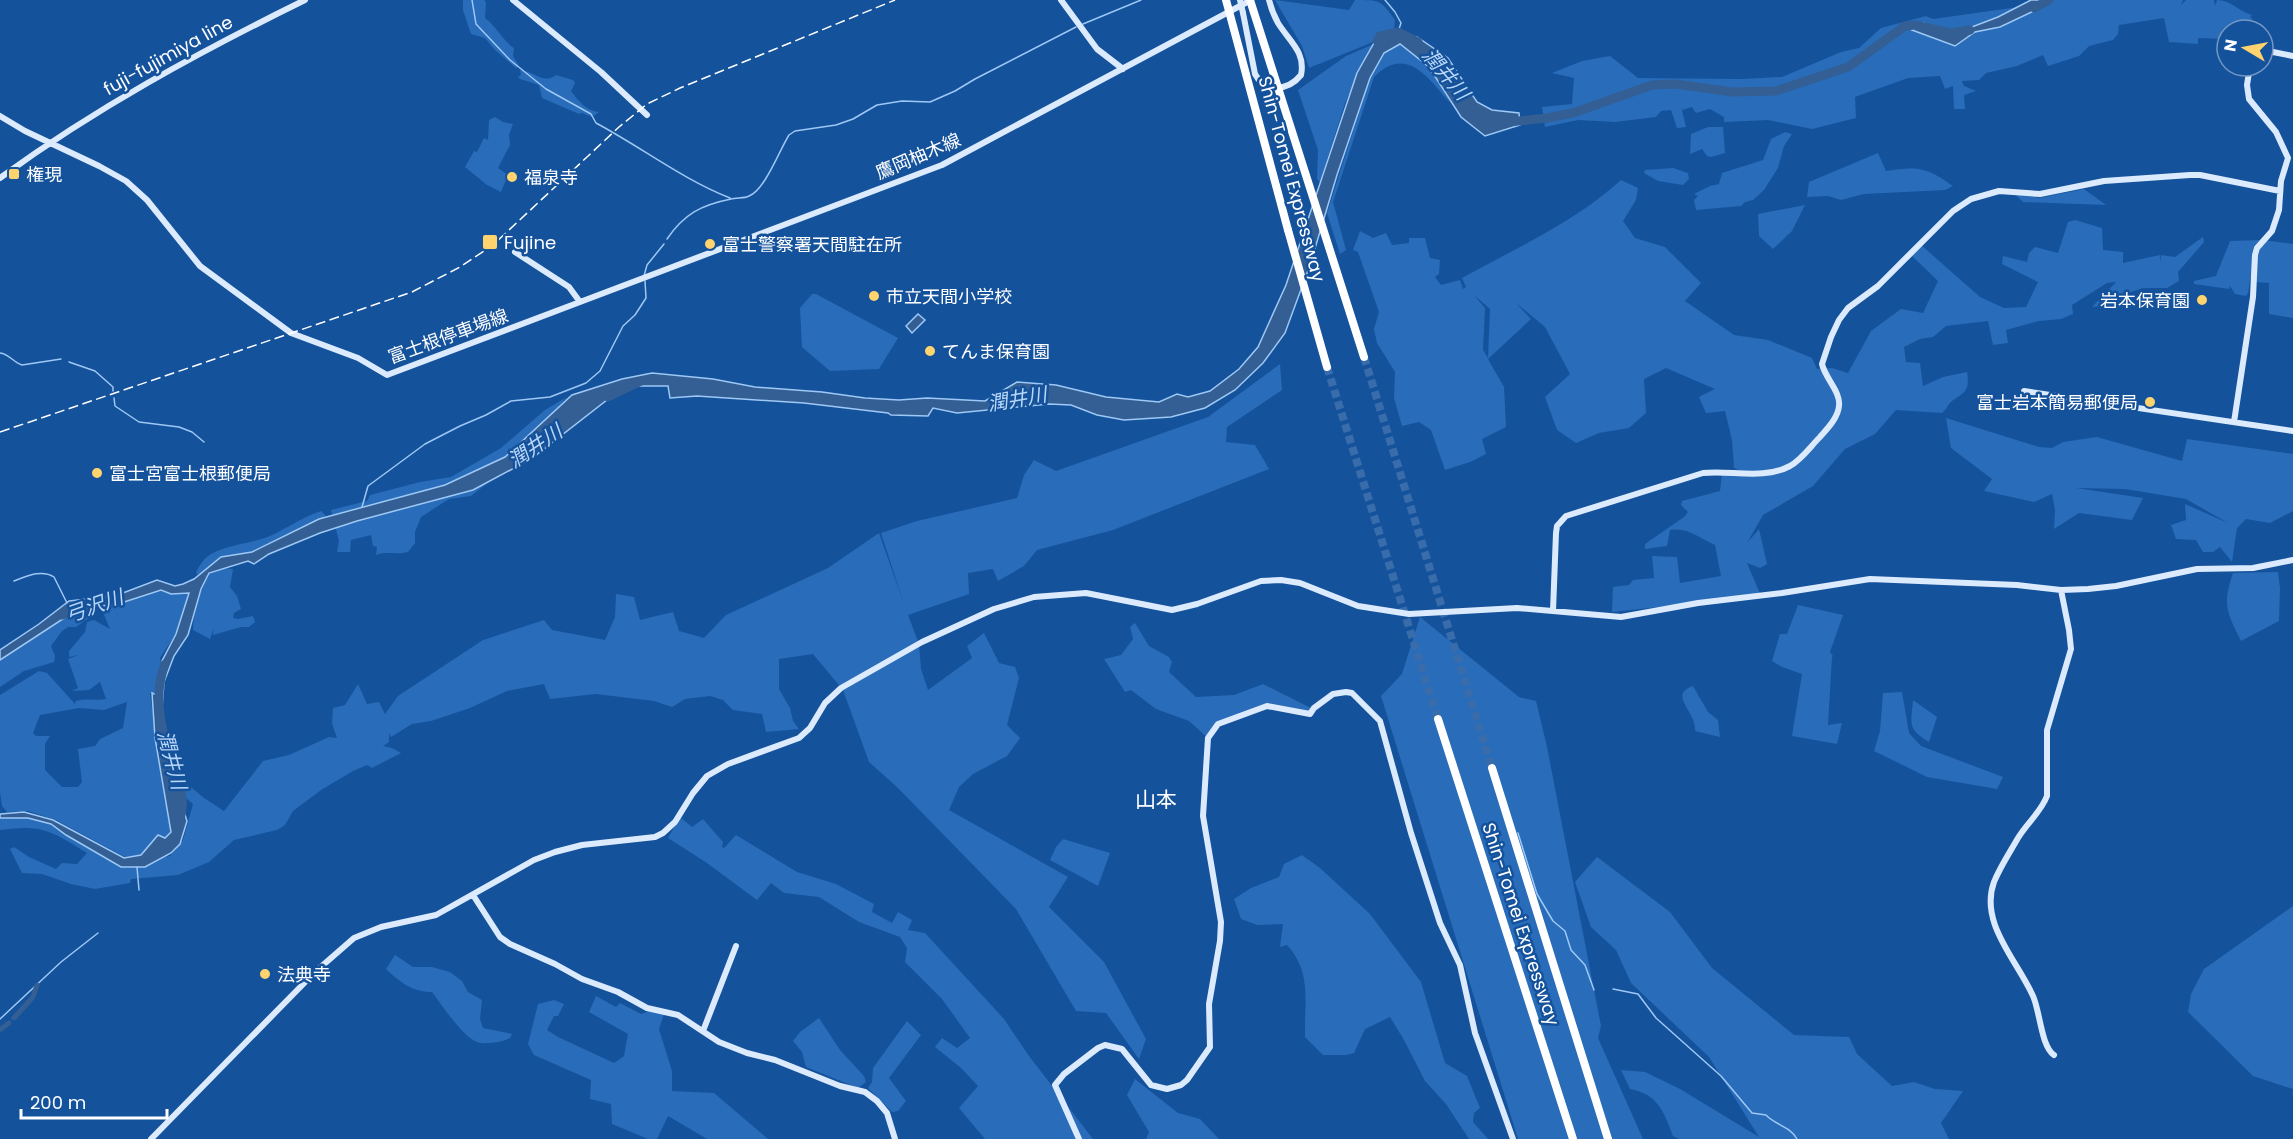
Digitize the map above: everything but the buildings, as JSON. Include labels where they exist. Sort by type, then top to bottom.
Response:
[{"type":"highway","name":"Shin-Tomei Expressway","points":[[1226,0],[1327,367]]},
{"type":"highway","name":"Shin-Tomei Expressway","points":[[1251,0],[1364,357]]},
{"type":"highway","name":"Shin-Tomei Expressway","points":[[1438,719],[1573,1139]]},
{"type":"highway","name":"Shin-Tomei Expressway","points":[[1492,768],[1608,1139]]},
{"type":"street","name":"fuji-fujimiya line","points":[[0,178],[50,143],[173,66],[305,0]]},
{"type":"street","points":[[513,0],[601,72],[647,115]]},
{"type":"street","points":[[1061,0],[1096,49],[1123,69]]},
{"type":"street","points":[[1240,0],[1255,74],[1259,81],[1268,87],[1289,86],[1301,75],[1301,57],[1298,49],[1279,25],[1269,0]]},
{"type":"street","name":"鷹岡柚木線","points":[[580,302],[942,165],[1251,0]]},
{"type":"street","points":[[2275,52],[2293,56]]},
{"type":"street","points":[[2234,422],[2253,297],[2255,255],[2257,248],[2272,231],[2279,210],[2280,191],[2288,158],[2276,132],[2249,99],[2248,78]]},
{"type":"street","name":"富士根停車場線","points":[[0,116],[25,131],[126,181],[147,200],[200,266],[289,331],[306,340],[358,358],[387,375],[580,302]]},
{"type":"street","points":[[1553,610],[1556,533],[1557,526],[1566,516],[1703,473],[1722,471],[1767,473],[1790,466],[1801,458],[1827,429],[1840,405],[1822,364],[1839,320],[1848,308],[1878,286],[1961,204],[1999,191],[2046,194],[2104,181],[2161,176],[2200,175],[2280,191]]},
{"type":"street","points":[[515,252],[569,287],[580,302]]},
{"type":"street","points":[[2024,391],[2293,431]]},
{"type":"street","points":[[152,1139],[225,1062],[346,943],[363,933],[381,927],[436,915],[534,860],[555,852],[582,845],[647,840],[663,833],[675,822],[693,793],[708,776],[728,764],[799,738],[810,728],[825,703],[841,688],[922,642],[1004,605],[1054,594],[1086,593],[1172,610],[1197,604],[1251,584],[1273,580],[1300,583],[1359,606],[1409,614],[1517,608],[1632,616],[1698,603],[1870,579],[2017,585],[2061,590],[2116,586],[2197,569],[2253,568],[2293,560]]},
{"type":"street","points":[[2054,1055],[2047,1048],[2032,993],[1994,923],[1990,906],[1992,889],[1998,873],[2020,835],[2043,806],[2047,796],[2047,730],[2071,649],[2061,590]]},
{"type":"street","points":[[1079,1139],[1055,1085],[1064,1074],[1098,1048],[1105,1045],[1122,1049],[1151,1084],[1167,1089],[1181,1085],[1187,1080],[1210,1047],[1209,1005],[1221,922],[1203,816],[1208,738],[1218,724],[1267,706],[1273,705],[1310,714],[1314,708],[1341,691],[1352,693],[1380,721],[1440,924],[1460,964],[1475,1033],[1513,1139]]},
{"type":"street","points":[[473,895],[500,937],[510,944],[646,1008],[678,1015],[719,1042],[747,1053],[775,1060],[845,1088],[865,1092],[887,1113],[895,1139]]},
{"type":"street","points":[[703,1031],[736,946]]},
{"type":"shaded area","points":[[463,0],[484,0],[486,2],[485,18],[514,48],[513,56],[519,66],[516,68],[485,38],[471,34],[463,10]]},
{"type":"shaded area","points":[[1275,0],[1349,10],[1355,0],[1375,1],[1383,5],[1395,20],[1394,29],[1379,33],[1373,42],[1309,68],[1302,46]]},
{"type":"shaded area","points":[[2032,0],[2183,0],[2181,5],[2186,0],[2214,0],[2215,6],[2217,0],[2222,0],[2252,15],[2250,18],[2215,18],[2215,39],[2198,38],[2198,44],[2169,42],[2164,18],[2119,25],[2118,34],[2113,40],[2089,46],[2079,56],[2048,66],[2043,55],[2017,66],[1986,73],[1979,80],[1962,81],[1964,86],[1976,91],[1964,95],[1965,109],[1954,109],[1953,86],[1945,89],[1940,76],[1908,78],[1855,97],[1856,118],[1812,129],[1768,120],[1724,122],[1724,117],[1710,109],[1696,113],[1692,107],[1682,110],[1686,127],[1677,128],[1671,110],[1661,111],[1656,117],[1615,122],[1578,120],[1545,127],[1542,107],[1572,104],[1574,78],[1552,73],[1582,61],[1610,56],[1638,78],[1782,77],[1841,52],[1859,48],[1881,28],[1926,16],[1933,19],[2033,5]]},
{"type":"shaded area","points":[[1398,43],[1429,67],[1451,104],[1426,76],[1407,64],[1397,64],[1386,68],[1374,77],[1333,202],[1346,250],[1340,254],[1327,213],[1370,78],[1384,53]]},
{"type":"shaded area","points":[[1374,44],[1345,103],[1320,182],[1317,179],[1318,150],[1298,90],[1346,56]]},
{"type":"shaded area","points":[[520,70],[547,79],[556,75],[573,80],[575,83],[571,91],[587,108],[599,112],[592,117],[579,114],[542,98],[539,85],[518,77],[521,75]]},
{"type":"shaded area","points":[[495,117],[513,124],[509,135],[510,145],[498,168],[508,175],[501,192],[487,185],[465,167],[474,151],[477,152],[484,138],[488,140],[489,120]]},
{"type":"shaded area","points":[[1708,127],[1723,127],[1725,153],[1711,157],[1707,156],[1702,149],[1690,154],[1691,134]]},
{"type":"shaded area","points":[[1785,132],[1792,134],[1784,146],[1778,168],[1764,190],[1753,200],[1741,206],[1696,210],[1694,200],[1698,196],[1694,194],[1719,184],[1722,173],[1763,160],[1771,139]]},
{"type":"shaded area","points":[[1878,153],[1886,171],[1922,170],[1936,175],[1953,186],[1945,190],[1864,194],[1841,200],[1828,196],[1807,197],[1809,182]]},
{"type":"shaded area","points":[[1673,168],[1688,173],[1689,179],[1683,185],[1658,181],[1644,173],[1645,170]]},
{"type":"shaded area","points":[[1621,180],[1638,188],[1636,200],[1623,221],[1635,238],[1665,247],[1701,283],[1685,301],[1734,335],[1768,340],[1812,358],[1817,369],[1832,368],[1848,373],[1871,331],[1901,309],[1923,313],[1938,281],[1912,256],[1921,245],[1980,297],[2004,308],[2026,307],[2038,282],[2002,264],[2003,256],[2027,262],[2029,253],[2035,247],[2058,253],[2068,222],[2075,220],[2102,228],[2103,250],[2123,252],[2123,263],[2160,255],[2160,263],[2161,255],[2175,257],[2203,237],[2204,242],[2178,272],[2179,281],[2167,288],[2143,288],[2125,294],[2122,304],[2092,307],[2116,282],[2107,283],[2072,305],[2073,314],[2061,319],[2039,321],[2006,330],[2008,343],[1993,345],[1988,321],[1946,326],[1933,337],[1920,339],[1904,347],[1906,362],[1920,363],[1923,386],[1943,377],[1967,372],[1966,390],[1942,413],[1896,410],[1875,434],[1845,449],[1813,486],[1763,515],[1747,543],[1759,529],[1767,564],[1760,568],[1747,563],[1761,596],[1612,612],[1613,587],[1629,585],[1633,580],[1654,578],[1652,556],[1677,557],[1680,583],[1721,576],[1715,545],[1688,532],[1670,530],[1667,546],[1645,549],[1645,544],[1688,512],[1681,505],[1682,501],[1720,491],[1722,473],[1743,472],[1734,468],[1732,440],[1725,411],[1706,413],[1699,397],[1715,389],[1666,368],[1644,379],[1646,413],[1629,428],[1599,433],[1576,443],[1557,430],[1545,397],[1570,374],[1545,327],[1516,303],[1531,319],[1488,359],[1504,387],[1506,427],[1482,439],[1486,454],[1445,470],[1431,430],[1419,422],[1402,426],[1394,398],[1395,372],[1377,343],[1374,329],[1379,312],[1358,252],[1353,250],[1360,231],[1373,238],[1386,233],[1392,245],[1409,243],[1409,238],[1425,238],[1430,258],[1440,260],[1439,274],[1435,277],[1441,285],[1460,280],[1463,289],[1466,287],[1462,278],[1565,222]],"holes":[[[1474,295],[1490,309],[1488,358],[1483,350],[1485,308]]]},
{"type":"shaded area","points":[[2084,189],[2106,205],[2023,202],[2016,195],[2021,193],[2039,198]]},
{"type":"shaded area","points":[[1805,205],[1792,231],[1773,249],[1759,236],[1758,214]]},
{"type":"shaded area","points":[[2262,240],[2293,244],[2293,318],[2269,314],[2269,283],[2256,282],[2251,275],[2246,296],[2235,294],[2230,286],[2229,289],[2194,284],[2194,281],[2216,276],[2230,241]]},
{"type":"shaded area","points":[[812,294],[816,294],[898,338],[879,369],[830,371],[802,347],[800,308]]},
{"type":"shaded area","points":[[1280,364],[1282,390],[1227,427],[1226,442],[1255,445],[1269,469],[1113,530],[1037,550],[1024,566],[998,581],[993,569],[968,573],[969,594],[908,615],[919,644],[921,669],[928,690],[972,658],[967,646],[984,633],[999,663],[1015,667],[1019,678],[1007,725],[1020,738],[1007,756],[973,774],[959,787],[949,810],[1068,877],[1049,907],[1104,962],[1146,1039],[1139,1059],[1106,1013],[1076,1011],[1016,909],[897,787],[869,762],[843,690],[813,654],[779,659],[779,689],[799,729],[766,732],[762,714],[733,710],[723,700],[710,696],[685,699],[672,707],[654,701],[596,694],[550,699],[544,684],[507,691],[470,708],[431,721],[412,724],[391,737],[389,733],[389,742],[383,746],[401,753],[372,768],[367,765],[353,771],[321,790],[293,811],[285,825],[277,830],[234,840],[209,862],[178,875],[131,879],[130,883],[95,889],[42,874],[22,873],[10,849],[14,847],[29,857],[56,869],[62,863],[77,864],[87,853],[65,839],[46,831],[26,828],[0,830],[0,818],[28,818],[51,824],[120,866],[131,868],[132,863],[170,856],[183,840],[193,804],[174,788],[158,741],[165,732],[186,783],[224,811],[263,761],[289,755],[329,737],[337,738],[332,723],[333,708],[345,705],[358,684],[367,704],[379,702],[385,714],[398,696],[483,640],[544,620],[552,630],[605,640],[615,617],[616,594],[634,597],[640,620],[673,612],[679,631],[704,638],[726,615],[828,568],[879,533],[904,604],[881,533],[917,521],[1017,498],[1024,475],[1034,460],[1056,471],[1208,417]]},
{"type":"shaded area","points":[[567,397],[543,424],[503,458],[499,474],[471,496],[449,499],[421,517],[415,532],[415,543],[408,552],[376,555],[377,547],[373,546],[371,535],[351,540],[350,552],[337,552],[339,541],[331,510],[367,501],[370,495],[420,482],[451,477],[501,448],[545,410]]},
{"type":"shaded area","points":[[1946,418],[2039,447],[2052,448],[2063,442],[2097,437],[2182,461],[2187,439],[2293,454],[2293,511],[2270,523],[2246,519],[2237,528],[2232,562],[2220,547],[2213,552],[2203,552],[2196,540],[2176,539],[2171,525],[2186,520],[2185,504],[2228,523],[2186,499],[2125,489],[2076,488],[2143,498],[2132,520],[2079,513],[2054,529],[2055,510],[2052,494],[2034,502],[1984,491],[1992,479],[1951,448]]},
{"type":"shaded area","points":[[321,511],[326,516],[252,552],[221,557],[198,575],[196,572],[211,554],[270,536]]},
{"type":"shaded area","points":[[223,568],[233,569],[230,587],[237,596],[241,609],[234,613],[233,618],[253,616],[255,622],[249,627],[213,635],[214,628],[210,639],[193,630],[194,616],[200,593],[209,573]]},
{"type":"shaded area","points":[[2278,572],[2279,621],[2241,641],[2229,616],[2227,601],[2233,573]]},
{"type":"shaded area","points":[[161,590],[171,594],[190,593],[175,635],[160,658],[162,669],[158,693],[150,693],[165,801],[172,830],[165,838],[158,835],[141,855],[125,857],[56,820],[28,811],[7,812],[2,806],[0,695],[39,671],[47,673],[75,704],[80,700],[106,699],[100,682],[89,690],[72,691],[78,688],[68,659],[78,655],[69,657],[69,651],[85,632],[87,622],[94,620],[110,629],[101,608]],"holes":[[[127,702],[123,728],[100,739],[95,746],[78,749],[82,782],[78,787],[62,787],[45,770],[45,744],[50,736],[36,736],[33,733],[40,715],[79,708],[104,710]]]},
{"type":"shaded area","points":[[1798,605],[1843,615],[1830,652],[1833,656],[1828,725],[1842,723],[1837,744],[1792,736],[1802,674],[1772,661],[1780,634],[1787,634]]},
{"type":"shaded area","points":[[86,608],[90,617],[76,627],[68,627],[62,631],[51,646],[55,656],[54,662],[24,671],[0,687],[0,661],[53,623]]},
{"type":"shaded area","points":[[1420,617],[1519,697],[1536,701],[1601,1026],[1598,1038],[1643,1139],[1518,1139],[1381,696],[1402,674]]},
{"type":"shaded area","points":[[1135,623],[1149,646],[1169,657],[1172,662],[1169,672],[1196,697],[1234,695],[1263,684],[1311,708],[1307,713],[1267,706],[1218,724],[1208,738],[1189,721],[1156,709],[1131,690],[1125,692],[1104,659],[1121,655],[1133,639],[1130,627]]},
{"type":"shaded area","points":[[1693,686],[1708,712],[1718,720],[1720,737],[1695,731],[1692,717],[1683,699],[1686,690]]},
{"type":"shaded area","points":[[1902,692],[1909,733],[1921,746],[2003,777],[1997,789],[1927,777],[1874,751],[1880,731],[1883,693]]},
{"type":"shaded area","points":[[1913,700],[1937,717],[1929,742],[1917,733],[1912,725]]},
{"type":"shaded area","points":[[680,817],[692,827],[703,819],[723,842],[722,847],[724,848],[736,835],[797,872],[836,884],[874,904],[872,912],[892,923],[898,912],[912,920],[908,930],[925,933],[1004,1019],[1029,1056],[1093,1139],[985,1139],[959,1108],[978,1086],[961,1068],[935,1047],[942,1038],[957,1048],[970,1038],[942,999],[905,962],[907,948],[900,937],[859,922],[819,897],[784,893],[771,883],[757,900],[668,838]]},
{"type":"shaded area","points":[[1063,839],[1110,853],[1098,886],[1050,860]]},
{"type":"shaded area","points":[[1302,855],[1320,868],[1370,914],[1421,982],[1445,1063],[1467,1076],[1480,1108],[1474,1113],[1473,1122],[1488,1139],[1469,1139],[1446,1104],[1425,1081],[1390,1017],[1365,1029],[1354,1053],[1346,1055],[1323,1055],[1305,1037],[1303,977],[1295,955],[1287,945],[1280,947],[1283,924],[1257,925],[1241,919],[1234,899],[1251,888],[1279,877],[1284,864]]},
{"type":"shaded area","points":[[1597,857],[1670,912],[1712,968],[1794,1035],[1849,1037],[1857,1054],[1892,1086],[1914,1082],[1935,1089],[1963,1091],[1941,1123],[1949,1139],[1679,1139],[1673,1136],[1659,1105],[1640,1091],[1630,1089],[1621,1070],[1645,1072],[1680,1089],[1759,1137],[1709,1057],[1631,983],[1616,950],[1591,927],[1575,882]]},
{"type":"shaded area","points":[[2293,906],[2293,1089],[2253,1076],[2188,1012],[2191,994],[2204,969]]},
{"type":"shaded area","points":[[395,955],[413,967],[432,967],[450,972],[462,981],[468,992],[482,1000],[480,1019],[483,1028],[512,1034],[510,1038],[489,1043],[480,1043],[471,1039],[432,992],[425,992],[407,985],[386,969]]},
{"type":"shaded area","points":[[596,996],[616,1007],[620,1003],[641,1014],[649,1011],[664,1014],[659,1029],[672,1071],[672,1091],[714,1093],[768,1139],[707,1139],[668,1116],[657,1139],[648,1139],[612,1124],[611,1104],[590,1099],[591,1080],[534,1055],[528,1044],[538,1004],[554,1000],[564,1004],[558,1016],[554,1016],[547,1030],[614,1063],[624,1056],[628,1034],[589,1012]]},
{"type":"shaded area","points":[[819,1018],[840,1050],[864,1076],[866,1082],[858,1088],[806,1067],[802,1052],[793,1041],[800,1032]]},
{"type":"shaded area","points":[[907,1021],[921,1035],[889,1078],[906,1101],[898,1111],[892,1112],[868,1088],[872,1082],[873,1068]]},
{"type":"shaded area","points":[[1135,1079],[1178,1113],[1200,1119],[1219,1139],[1146,1139],[1149,1132],[1127,1095]]},
{"type":"water","points":[[2031,0],[2045,0],[2040,8],[2000,27],[1975,32],[1955,46],[1912,30],[1924,23],[1951,35],[1998,17]]},
{"type":"water","points":[[1379,34],[1417,37],[1448,58],[1477,102],[1492,110],[1519,113],[1520,125],[1485,136],[1461,117],[1429,67],[1400,44],[1384,53],[1370,78],[1310,265],[1285,333],[1263,363],[1235,390],[1205,408],[1171,417],[1124,420],[1097,415],[1071,405],[1049,404],[957,413],[933,408],[928,416],[891,415],[804,403],[697,396],[670,398],[668,386],[625,386],[531,459],[473,490],[357,521],[269,554],[254,564],[248,561],[209,573],[201,589],[188,635],[174,656],[164,682],[160,736],[187,821],[180,844],[171,853],[145,867],[121,867],[51,824],[28,818],[0,818],[0,814],[24,812],[53,820],[124,858],[141,855],[158,835],[165,838],[171,832],[155,738],[152,693],[157,695],[160,709],[162,661],[176,634],[189,593],[171,594],[161,590],[118,604],[78,609],[0,660],[0,650],[69,601],[115,596],[157,580],[175,586],[183,584],[194,579],[221,557],[252,552],[319,519],[445,485],[505,457],[572,395],[622,379],[652,373],[713,379],[755,387],[899,400],[927,398],[985,401],[1017,382],[1056,385],[1106,397],[1159,402],[1177,394],[1188,397],[1210,391],[1239,369],[1258,347],[1286,285],[1357,73]]},
{"type":"water","points":[[918,314],[925,320],[912,333],[906,326]]},
{"type":"waterway","points":[[472,0],[476,24],[510,60],[546,89],[591,114],[596,123],[678,172],[730,198]]},
{"type":"waterway","points":[[1083,24],[1141,0]]},
{"type":"waterway","points":[[1385,0],[1401,23],[1398,32]]},
{"type":"waterway","name":"潤井川","points":[[2034,8],[2049,0]]},
{"type":"waterway","name":"潤井川","points":[[1508,122],[1573,113],[1652,85],[1676,84],[1732,92],[1776,91],[1848,67],[1905,26],[1915,25],[1950,33],[1970,30]]},
{"type":"waterway","points":[[667,239],[673,230],[694,212],[711,204],[747,197],[755,192],[766,178],[789,135],[795,131],[836,125],[853,119],[877,105],[902,101],[930,102],[1076,27]]},
{"type":"waterway","name":"潤井川","points":[[1377,41],[1380,36],[1398,32],[1418,42]]},
{"type":"waterway","points":[[644,276],[647,265],[664,244]]},
{"type":"waterway","points":[[362,507],[368,486],[425,444],[511,401],[550,397],[586,383],[600,371],[623,326],[635,315],[646,298],[645,281]]},
{"type":"waterway","points":[[0,353],[22,365],[61,359]]},
{"type":"waterway","points":[[69,362],[95,371],[113,387],[113,391]]},
{"type":"waterway","name":"潤井川","points":[[608,397],[641,381]]},
{"type":"waterway","points":[[114,398],[115,406],[139,422],[179,427],[192,432],[204,442]]},
{"type":"waterway","points":[[14,581],[34,574],[54,577],[67,603]]},
{"type":"waterway","name":"弓沢川","points":[[62,615],[95,605]]},
{"type":"waterway","name":"潤井川","points":[[165,664],[159,689],[160,715],[181,792],[180,819]]},
{"type":"waterway","points":[[1518,833],[1537,894],[1553,921],[1565,931],[1571,950],[1585,965],[1594,990]]},
{"type":"waterway","points":[[137,867],[139,890]]},
{"type":"waterway","points":[[0,1019],[61,962],[98,933]]},
{"type":"waterway","points":[[14,1018],[33,997],[37,985]]},
{"type":"waterway","points":[[1613,989],[1638,994],[1656,1018],[1721,1076],[1752,1113],[1766,1115],[1790,1131],[1797,1139]]},
{"type":"waterway","points":[[1,1029],[9,1023]]},
{"type":"tunnel","points":[[1364,357],[1492,768]]},
{"type":"tunnel","points":[[1327,367],[1438,719]]},
{"type":"railway","points":[[0,432],[412,292],[460,267],[493,245],[619,127],[647,104],[680,88],[895,0]]},
{"type":"place","name":"権現","points":[[14,174]]},
{"type":"place","name":"福泉寺","points":[[512,177]]},
{"type":"place","name":"Fujine","points":[[490,242]]},
{"type":"place","name":"富士警察署天間駐在所","points":[[710,244]]},
{"type":"place","name":"市立天間小学校","points":[[874,296]]},
{"type":"place","name":"岩本保育園","points":[[2202,300]]},
{"type":"place","name":"てんま保育園","points":[[930,351]]},
{"type":"place","name":"富士岩本簡易郵便局","points":[[2150,402]]},
{"type":"place","name":"富士宮富士根郵便局","points":[[97,473]]},
{"type":"place","name":"法典寺","points":[[265,974]]},
{"type":"district","name":"山本","points":[[1156,799]]}]
